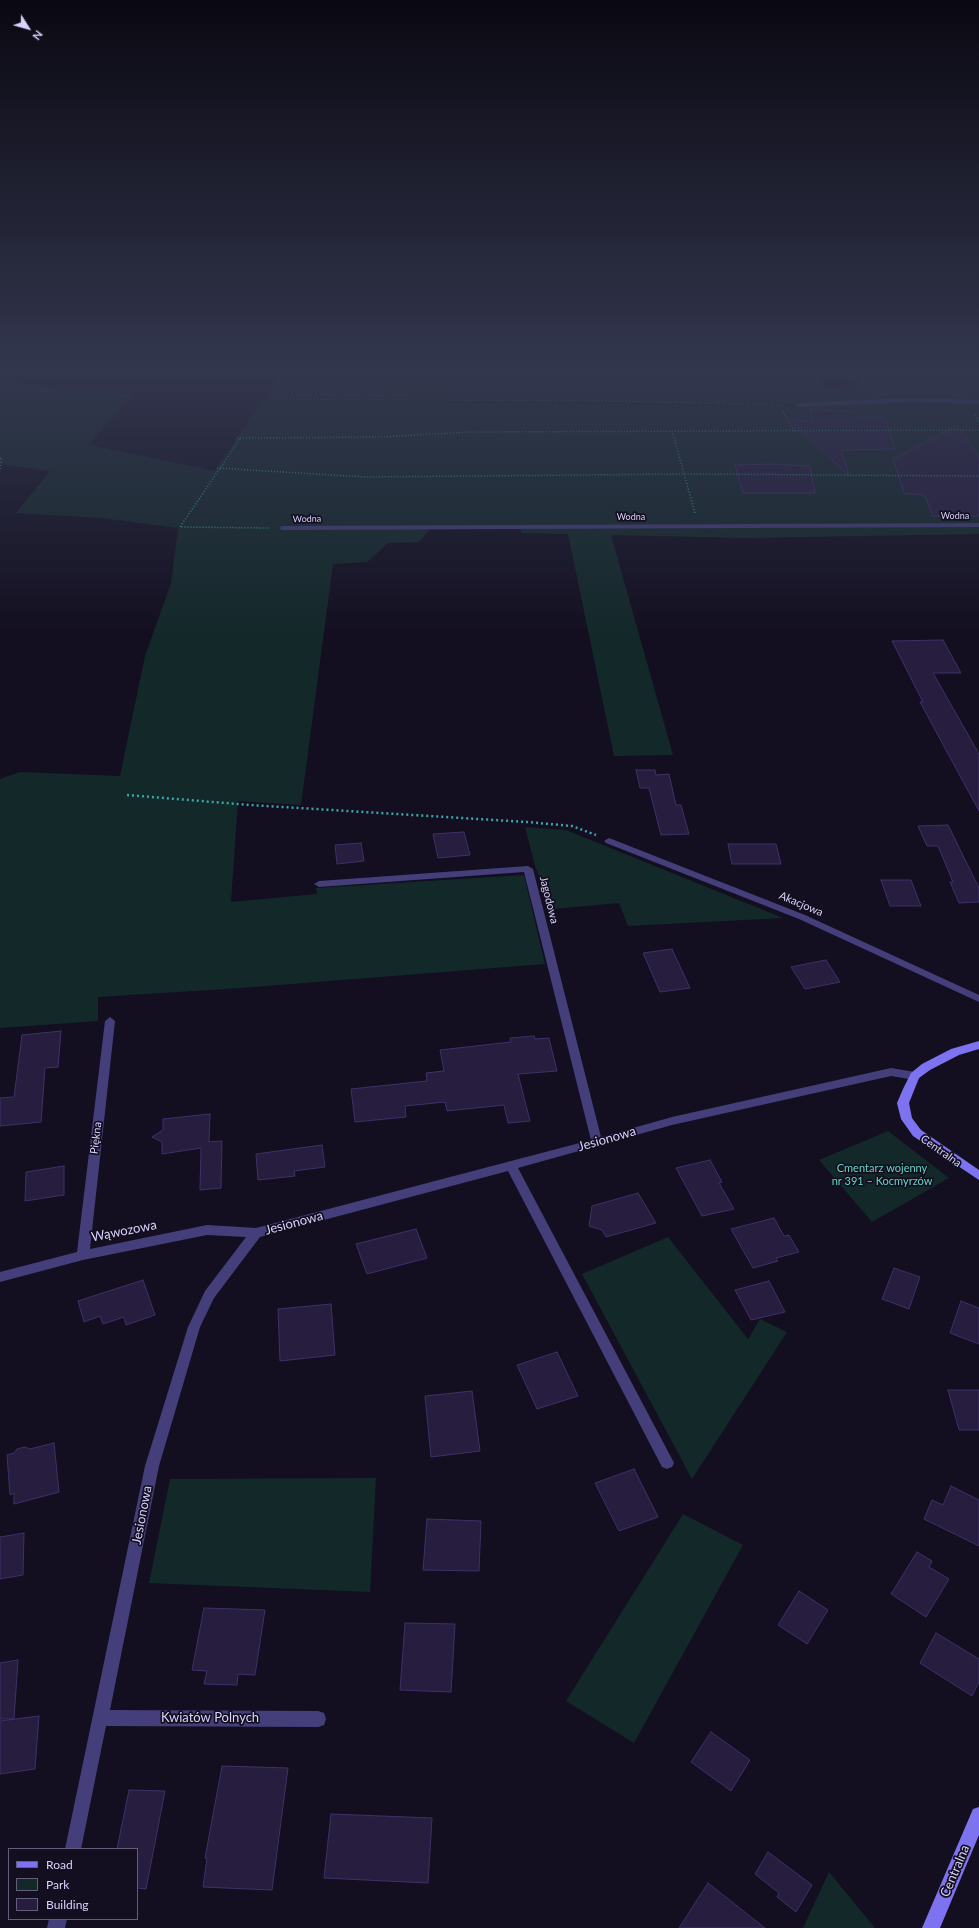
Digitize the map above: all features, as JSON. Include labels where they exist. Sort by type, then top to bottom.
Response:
[{"type":"street","name":"Wodna","points":[[282,528],[979,525]]},
{"type":"street","name":"Akacjowa","points":[[609,841],[802,917],[979,999]]},
{"type":"street","name":"Jagodowa","points":[[319,884],[528,869],[597,1142]]},
{"type":"street","name":"Piękna","points":[[83,1255],[110,1021]]},
{"type":"street","name":"Centralna","points":[[979,1045],[955,1052],[926,1067],[916,1076],[908,1089],[903,1103],[907,1119],[917,1133],[932,1145],[979,1176]]},
{"type":"street","name":"Jesionowa","points":[[73,1848],[152,1466],[194,1327],[210,1295],[256,1233],[510,1166],[672,1121],[891,1072],[916,1076]]},
{"type":"street","points":[[510,1166],[667,1463]]},
{"type":"street","name":"Wąwozowa","points":[[0,1277],[83,1255],[207,1230],[256,1233]]},
{"type":"street","name":"Kwiatów Polnych","points":[[101,1718],[318,1719]]},
{"type":"street","name":"Centralna","points":[[931,1928],[979,1815]]},
{"type":"path","points":[[0,458],[2,458],[0,470]]},
{"type":"path","points":[[225,458],[180,527],[282,528]]},
{"type":"path","points":[[680,458],[698,526]]},
{"type":"path","points":[[218,468],[366,477],[684,474],[979,476]]},
{"type":"path","points":[[127,795],[250,805],[572,826],[609,841]]},
{"type":"green space","points":[[0,458],[152,458],[215,471],[224,458],[979,458],[979,523],[433,526],[419,542],[388,543],[367,562],[333,564],[301,805],[238,801],[231,902],[317,894],[316,888],[524,875],[545,964],[241,988],[98,997],[98,1021],[0,1028],[0,779],[20,772],[120,776],[145,656],[171,583],[178,528],[101,518],[16,513],[50,471],[0,464]]},
{"type":"green space","points":[[828,526],[979,527],[979,534],[745,538],[611,535],[673,755],[614,756],[568,534],[521,533],[521,528]]},
{"type":"green space","points":[[525,827],[566,830],[783,918],[628,926],[619,903],[553,909],[535,866]]},
{"type":"green space","name":"Cmentarz wojenny nr 391 – Kocmyrzów","points":[[888,1131],[949,1178],[872,1222],[819,1160]]},
{"type":"green space","points":[[668,1237],[748,1339],[760,1319],[787,1332],[692,1479],[582,1274]]},
{"type":"green space","points":[[376,1478],[370,1592],[149,1583],[170,1479]]},
{"type":"green space","points":[[683,1514],[743,1545],[634,1743],[566,1701]]},
{"type":"green space","points":[[829,1872],[875,1928],[803,1928]]},
{"type":"building","points":[[830,458],[843,458],[849,476]]},
{"type":"building","points":[[979,458],[979,516],[933,516],[925,495],[904,493],[893,459]]},
{"type":"building","points":[[770,464],[810,466],[815,493],[743,493],[735,465]]},
{"type":"building","points":[[943,640],[961,673],[933,673],[979,754],[979,811],[920,702],[923,702],[892,641]]},
{"type":"building","points":[[636,770],[655,770],[656,775],[669,774],[676,805],[681,805],[689,834],[661,835],[649,788],[640,788]]},
{"type":"building","points":[[948,825],[979,888],[979,902],[959,903],[950,882],[953,882],[938,846],[927,846],[918,826]]},
{"type":"building","points":[[464,832],[470,855],[438,858],[433,834]]},
{"type":"building","points":[[361,843],[364,861],[337,864],[335,845]]},
{"type":"building","points":[[728,844],[776,844],[781,864],[732,864]]},
{"type":"building","points":[[881,880],[911,880],[921,906],[890,906]]},
{"type":"building","points":[[672,949],[690,988],[660,992],[643,953]]},
{"type":"building","points":[[826,960],[840,982],[805,989],[791,967]]},
{"type":"building","points":[[61,1031],[58,1067],[45,1068],[41,1122],[0,1126],[0,1098],[14,1097],[22,1035]]},
{"type":"building","points":[[534,1036],[535,1039],[549,1038],[557,1071],[518,1074],[530,1121],[508,1123],[504,1105],[447,1111],[445,1102],[405,1106],[406,1117],[355,1122],[351,1089],[427,1081],[426,1073],[444,1071],[440,1050],[511,1042],[510,1038]]},
{"type":"building","points":[[210,1114],[209,1142],[222,1141],[221,1188],[200,1190],[201,1148],[162,1154],[162,1142],[152,1137],[163,1130],[163,1119]]},
{"type":"building","points":[[322,1145],[325,1167],[294,1171],[295,1176],[258,1180],[256,1154]]},
{"type":"building","points":[[710,1160],[722,1182],[719,1183],[734,1209],[702,1216],[676,1168]]},
{"type":"building","points":[[64,1166],[64,1195],[25,1201],[26,1172]]},
{"type":"building","points":[[638,1193],[656,1223],[606,1237],[602,1230],[589,1226],[592,1206]]},
{"type":"building","points":[[774,1218],[784,1236],[789,1235],[799,1252],[776,1258],[778,1261],[753,1268],[731,1229]]},
{"type":"building","points":[[416,1229],[427,1258],[367,1274],[356,1244]]},
{"type":"building","points":[[894,1268],[920,1277],[909,1309],[882,1299]]},
{"type":"building","points":[[143,1280],[155,1315],[126,1325],[124,1317],[103,1324],[100,1316],[84,1322],[78,1301]]},
{"type":"building","points":[[769,1281],[785,1312],[751,1320],[735,1290]]},
{"type":"building","points":[[961,1301],[979,1308],[979,1344],[950,1333]]},
{"type":"building","points":[[331,1304],[335,1355],[280,1361],[278,1309]]},
{"type":"building","points":[[557,1352],[578,1396],[537,1409],[517,1365]]},
{"type":"building","points":[[948,1390],[979,1390],[979,1430],[959,1430]]},
{"type":"building","points":[[472,1391],[480,1451],[431,1457],[425,1396]]},
{"type":"building","points":[[54,1443],[59,1492],[14,1504],[14,1493],[10,1495],[7,1455],[14,1453],[17,1449],[25,1447],[30,1449]]},
{"type":"building","points":[[634,1469],[658,1517],[619,1531],[595,1483]]},
{"type":"building","points":[[951,1486],[979,1500],[979,1546],[924,1519],[932,1500],[943,1505]]},
{"type":"building","points":[[427,1519],[481,1521],[479,1571],[423,1570]]},
{"type":"building","points":[[24,1533],[23,1575],[0,1579],[0,1537]]},
{"type":"building","points":[[917,1552],[932,1561],[929,1567],[949,1579],[926,1617],[891,1594]]},
{"type":"building","points":[[799,1591],[828,1610],[807,1644],[778,1625]]},
{"type":"building","points":[[204,1608],[265,1610],[255,1675],[238,1674],[237,1685],[204,1684],[207,1671],[192,1670]]},
{"type":"building","points":[[405,1623],[455,1624],[451,1692],[400,1690]]},
{"type":"building","points":[[936,1633],[979,1659],[979,1682],[972,1696],[920,1663]]},
{"type":"building","points":[[18,1660],[14,1719],[0,1719],[0,1663]]},
{"type":"building","points":[[39,1716],[35,1769],[0,1774],[0,1721]]},
{"type":"building","points":[[711,1732],[750,1760],[731,1791],[691,1762]]},
{"type":"building","points":[[222,1766],[288,1768],[272,1890],[203,1887],[207,1858],[205,1858]]},
{"type":"building","points":[[129,1790],[165,1791],[146,1889],[138,1888],[138,1848],[117,1848]]},
{"type":"building","points":[[331,1814],[432,1818],[428,1883],[324,1878]]},
{"type":"building","points":[[768,1852],[812,1885],[796,1912],[777,1897],[779,1893],[755,1874]]},
{"type":"building","points":[[708,1883],[765,1928],[679,1928]]}]
